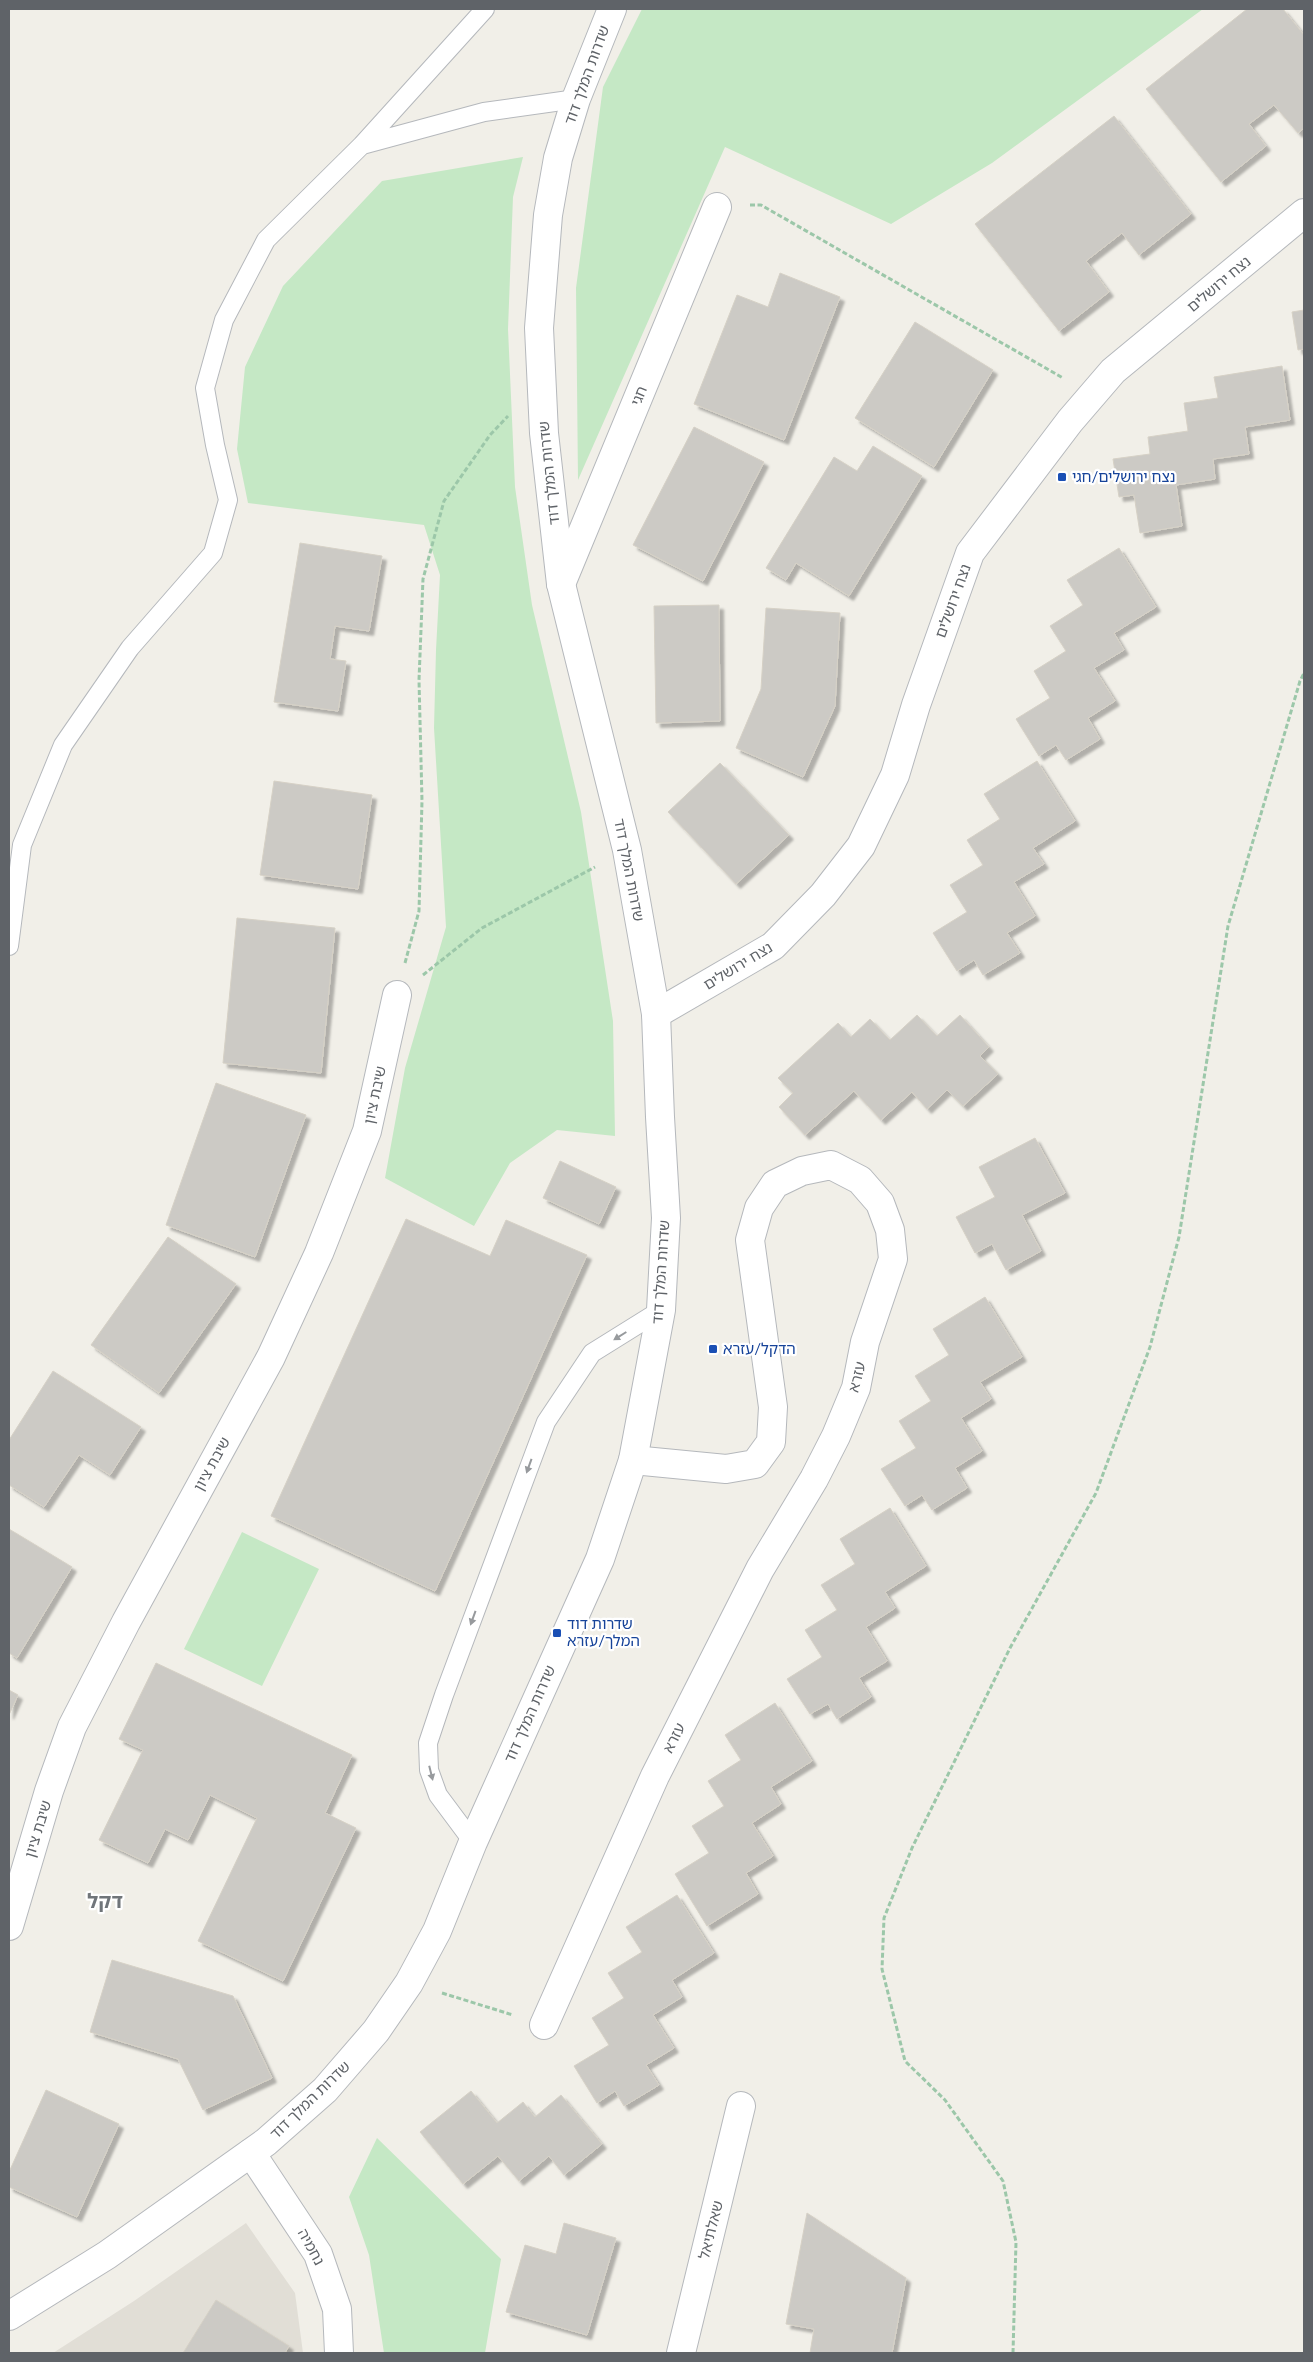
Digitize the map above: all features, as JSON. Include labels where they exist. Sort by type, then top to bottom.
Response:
[{"type":"street","name":"שדרות המלך דוד","points":[[9,2316],[107,2256],[251,2153],[296,2116],[338,2076],[376,2031],[409,1983],[437,1932],[473,1842],[600,1559],[633,1460],[661,1310],[666,1218],[656,1014],[627,850],[561,584],[544,433],[539,328],[548,215],[558,158],[576,99],[612,9]]},
{"type":"street","name":"חגי","points":[[561,584],[717,207]]},
{"type":"street","name":"נצח ירושלים","points":[[656,1014],[773,946],[822,895],[861,846],[894,775],[970,553],[1070,421],[1113,371],[1304,214]]},
{"type":"street","name":"שיבת ציון","points":[[9,1926],[49,1791],[72,1728],[126,1622],[271,1357],[319,1253],[367,1131],[397,995]]},
{"type":"street","name":"עזרא","points":[[544,2025],[654,1776],[760,1569],[814,1479],[836,1436],[856,1388],[865,1342],[893,1259],[890,1230],[880,1203],[860,1180],[831,1165],[802,1171],[775,1184],[759,1208],[750,1240],[774,1407],[772,1442],[755,1464],[726,1470],[633,1460]]},
{"type":"street","name":"שאלתיאל","points":[[681,2353],[741,2106]]},
{"type":"street","name":"נחמיה","points":[[251,2153],[318,2254],[337,2309],[339,2353]]},
{"type":"lane","points":[[9,946],[22,844],[63,744],[130,648],[213,553],[228,500],[215,445],[206,388],[224,320],[266,240],[362,145],[486,9]]},
{"type":"lane","points":[[362,145],[484,112],[576,99]]},
{"type":"lane","points":[[473,1842],[438,1795],[429,1770],[428,1742],[444,1695],[546,1422],[592,1353],[661,1310]]},
{"type":"path","points":[[717,207],[761,205],[1092,395]]},
{"type":"path","points":[[397,995],[419,911],[422,801],[419,680],[423,579],[444,501],[490,435],[541,381]]},
{"type":"path","points":[[1013,2353],[1016,2242],[1003,2181],[945,2100],[905,2061],[882,1969],[884,1918],[912,1848],[1010,1648],[1096,1493],[1150,1347],[1179,1238],[1228,926],[1269,782],[1304,673]]},
{"type":"path","points":[[397,995],[482,928],[627,850]]},
{"type":"path","points":[[409,1983],[544,2025]]},
{"type":"shaded area","points":[[246,2223],[295,2293],[303,2353],[53,2353],[134,2301]]},
{"type":"green space","points":[[642,9],[1203,9],[992,163],[891,224],[725,147],[578,480],[576,288],[603,87]]},
{"type":"green space","points":[[523,157],[513,197],[508,329],[515,487],[532,605],[581,812],[613,1021],[615,1136],[557,1130],[510,1163],[474,1226],[385,1178],[405,1068],[446,927],[434,728],[440,575],[424,525],[248,503],[237,449],[245,367],[283,286],[382,181]]},
{"type":"green space","points":[[242,1532],[319,1569],[262,1686],[184,1649]]},
{"type":"green space","points":[[377,2138],[501,2259],[485,2353],[384,2353],[369,2255],[349,2197]]},
{"type":"building","points":[[1247,9],[1283,9],[1304,35],[1304,128],[1298,133],[1274,105],[1249,124],[1266,146],[1221,182],[1146,89]]},
{"type":"building","points":[[1114,116],[1191,214],[1139,255],[1122,233],[1086,261],[1109,292],[1059,331],[975,224]]},
{"type":"building","points":[[780,273],[840,297],[784,440],[694,404],[737,295],[768,307]]},
{"type":"building","points":[[1304,310],[1304,349],[1298,350],[1292,312]]},
{"type":"building","points":[[915,322],[993,370],[934,467],[855,418]]},
{"type":"building","points":[[1282,366],[1290,420],[1245,427],[1249,454],[1213,459],[1215,479],[1176,485],[1182,526],[1140,533],[1134,495],[1119,497],[1113,459],[1150,454],[1148,437],[1188,431],[1184,403],[1218,398],[1214,377]]},
{"type":"building","points":[[694,427],[764,462],[703,581],[633,545]]},
{"type":"building","points":[[873,446],[922,476],[849,596],[796,563],[786,580],[766,568],[834,457],[857,471]]},
{"type":"building","points":[[300,543],[382,556],[369,631],[335,626],[330,659],[346,661],[338,711],[274,702]]},
{"type":"building","points":[[1119,548],[1156,607],[1114,633],[1124,650],[1094,668],[1115,701],[1088,718],[1100,739],[1066,760],[1056,745],[1039,756],[1016,719],[1050,698],[1034,671],[1066,651],[1050,626],[1083,605],[1067,580]]},
{"type":"building","points":[[719,605],[720,721],[656,723],[654,606]]},
{"type":"building","points":[[766,608],[840,613],[835,706],[803,777],[736,748],[761,689]]},
{"type":"building","points":[[1037,761],[1075,821],[1033,848],[1044,864],[1014,882],[1035,916],[1007,933],[1020,953],[983,975],[974,960],[957,971],[933,933],[967,912],[950,885],[983,865],[967,840],[1000,819],[984,794]]},
{"type":"building","points":[[720,763],[789,835],[736,884],[668,812]]},
{"type":"building","points":[[274,781],[372,795],[358,889],[260,875]]},
{"type":"building","points":[[237,918],[335,928],[321,1073],[223,1063]]},
{"type":"building","points":[[917,1015],[937,1036],[960,1015],[989,1047],[980,1056],[998,1074],[963,1106],[947,1090],[927,1109],[912,1092],[881,1120],[854,1091],[805,1135],[779,1107],[793,1093],[778,1078],[838,1023],[851,1037],[870,1019],[890,1040]]},
{"type":"building","points":[[216,1083],[306,1115],[255,1257],[166,1225]]},
{"type":"building","points":[[1035,1138],[1065,1193],[1022,1215],[1041,1251],[1006,1270],[992,1244],[975,1253],[956,1217],[995,1197],[979,1167]]},
{"type":"building","points":[[560,1161],[616,1187],[599,1224],[543,1198]]},
{"type":"building","points":[[406,1219],[490,1256],[506,1220],[587,1255],[435,1591],[271,1516]]},
{"type":"building","points":[[168,1237],[236,1284],[159,1393],[91,1345]]},
{"type":"building","points":[[985,1297],[1022,1357],[980,1382],[991,1399],[961,1418],[982,1451],[955,1468],[967,1488],[932,1510],[922,1495],[905,1506],[881,1469],[916,1448],[899,1421],[931,1401],[915,1376],[949,1355],[933,1329]]},
{"type":"building","points":[[53,1371],[141,1427],[110,1475],[79,1455],[44,1507],[9,1485],[9,1440]]},
{"type":"building","points":[[890,1508],[926,1566],[885,1592],[895,1608],[866,1627],[887,1661],[859,1678],[871,1697],[837,1719],[828,1704],[810,1714],[787,1679],[822,1657],[805,1630],[837,1610],[821,1585],[855,1564],[840,1539]]},
{"type":"building","points":[[9,1529],[72,1567],[17,1658],[9,1653]]},
{"type":"building","points":[[156,1663],[352,1755],[325,1813],[356,1828],[283,1981],[198,1941],[257,1818],[210,1795],[188,1840],[165,1829],[148,1863],[99,1840],[143,1750],[119,1739]]},
{"type":"building","points":[[9,1690],[18,1695],[9,1715]]},
{"type":"building","points":[[775,1703],[812,1761],[771,1787],[781,1804],[752,1823],[773,1856],[746,1873],[758,1894],[707,1926],[675,1874],[709,1853],[692,1826],[724,1806],[708,1781],[741,1760],[725,1735]]},
{"type":"building","points":[[677,1895],[714,1953],[672,1980],[682,1997],[653,2015],[674,2048],[646,2065],[659,2085],[624,2106],[615,2091],[597,2103],[574,2066],[609,2045],[592,2018],[624,1998],[608,1973],[642,1952],[626,1927]]},
{"type":"building","points":[[112,1960],[233,1996],[272,2078],[203,2110],[178,2059],[90,2032]]},
{"type":"building","points":[[46,2090],[119,2124],[77,2217],[9,2187],[9,2172]]},
{"type":"building","points":[[471,2091],[497,2123],[523,2102],[535,2117],[561,2095],[602,2144],[564,2175],[549,2156],[519,2181],[498,2156],[463,2184],[420,2132]]},
{"type":"building","points":[[807,2213],[906,2278],[892,2353],[810,2353],[814,2329],[786,2324]]},
{"type":"building","points":[[564,2223],[616,2238],[587,2335],[506,2312],[525,2245],[556,2254]]},
{"type":"building","points":[[216,2300],[289,2346],[285,2353],[183,2353]]},
{"type":"place","name":"נצח ירושלים/חגי","points":[[1062,477]]},
{"type":"place","name":"הדקל/עזרא","points":[[713,1349]]},
{"type":"place","name":"שדרות דוד המלך/עזרא","points":[[557,1633]]},
{"type":"district","name":"דקל","points":[[105,1901]]}]
